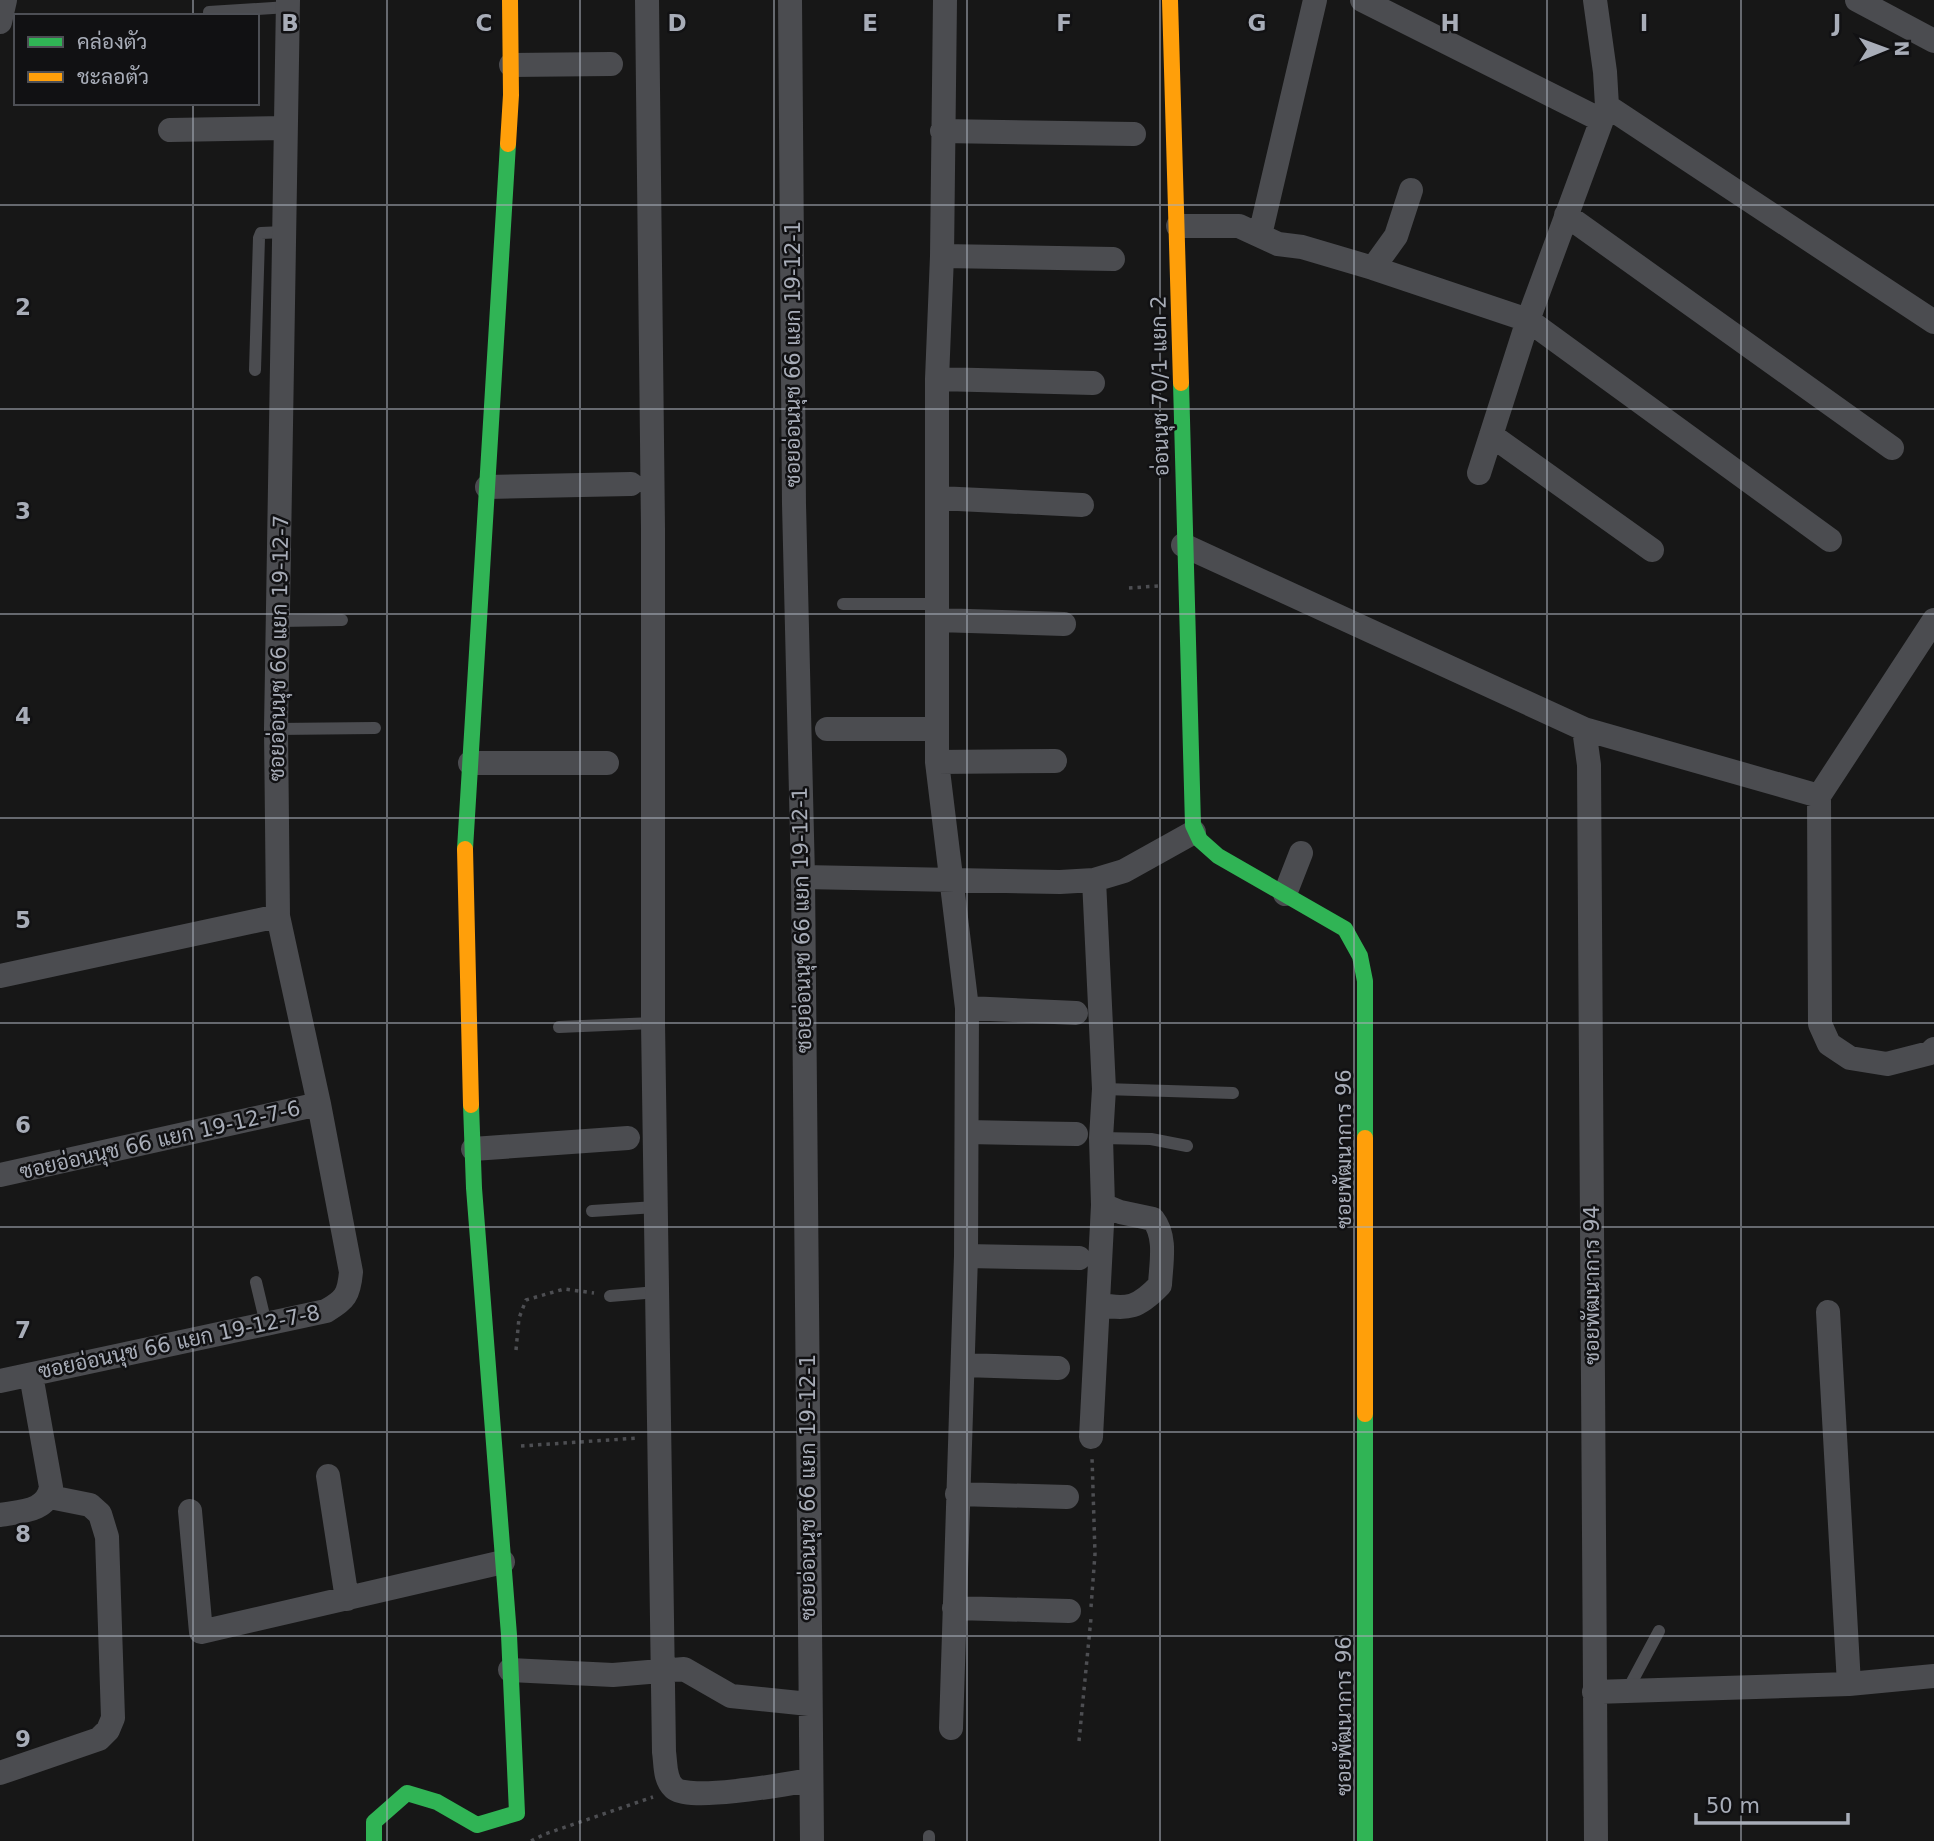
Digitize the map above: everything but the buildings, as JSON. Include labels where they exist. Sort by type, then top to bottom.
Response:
[{"type":"street","points":[[0,22],[5,0]]},
{"type":"street","points":[[374,1841],[374,1822],[407,1793],[437,1802],[477,1825],[517,1813],[503,1562],[474,1188],[464,862],[511,95],[510,0]]},
{"type":"street","points":[[647,0],[653,529],[653,1023],[667,1778],[675,1789],[687,1793],[811,1792]]},
{"type":"street","name":"ซอยอ่อนนุช 66 แยก 19-12-1","points":[[790,0],[794,504],[803,877],[812,1841]]},
{"type":"street","points":[[945,0],[942,256],[937,379],[937,762],[938,791],[953,881],[967,1008],[966,1256],[951,1728]]},
{"type":"street","name":"อ่อนนุช 70/1 แยก 2","points":[[1170,0],[1178,226],[1183,545]]},
{"type":"street","points":[[1260,235],[1315,0]]},
{"type":"street","points":[[1362,0],[1604,113],[1934,322]]},
{"type":"street","points":[[1479,473],[1528,320],[1604,113],[1605,72],[1595,0]]},
{"type":"street","points":[[1857,0],[1934,41]]},
{"type":"street","name":"ซอยอ่อนนุช 66 แยก 19-12-7","points":[[288,4],[276,729],[278,916],[319,1104],[351,1272],[350,1288]]},
{"type":"street","points":[[511,65],[611,64]]},
{"type":"street","points":[[170,131],[285,128]]},
{"type":"street","points":[[942,131],[1134,134]]},
{"type":"street","points":[[1373,268],[1396,236],[1411,190]]},
{"type":"street","points":[[1566,215],[1892,449]]},
{"type":"street","points":[[1178,226],[1239,226],[1278,244],[1302,247],[1373,268],[1528,320],[1830,540]]},
{"type":"street","points":[[942,256],[1113,259]]},
{"type":"street","points":[[937,379],[1093,383]]},
{"type":"street","points":[[1491,435],[1651,550]]},
{"type":"street","points":[[487,487],[631,484]]},
{"type":"street","points":[[938,498],[1082,505]]},
{"type":"street","points":[[803,877],[953,881],[1094,880],[1124,871],[1194,832],[1183,545],[1584,729],[1819,796]]},
{"type":"street","points":[[937,612],[1064,624]]},
{"type":"street","points":[[1934,620],[1819,796],[1820,1024],[1829,1045],[1850,1058],[1887,1064],[1930,1053],[1934,1049]]},
{"type":"street","points":[[827,729],[937,729]]},
{"type":"street","name":"ซอยพัฒนาการ 94","points":[[1584,729],[1589,779],[1596,1841]]},
{"type":"street","points":[[937,762],[1055,761]]},
{"type":"street","points":[[470,763],[607,763]]},
{"type":"street","name":"ซอยพัฒนาการ 96","points":[[1194,832],[1202,844],[1218,856],[1345,929],[1360,956],[1365,981],[1365,1841]]},
{"type":"street","points":[[1285,894],[1301,853]]},
{"type":"street","points":[[1091,1437],[1103,1205],[1101,1138],[1104,1089],[1094,880]]},
{"type":"street","points":[[0,976],[278,916]]},
{"type":"street","points":[[967,1008],[1076,1013]]},
{"type":"street","name":"ซอยอ่อนนุช 66 แยก 19-12-7-6","points":[[0,1175],[319,1104]]},
{"type":"street","points":[[967,1132],[1076,1134]]},
{"type":"street","points":[[473,1149],[628,1138]]},
{"type":"street","points":[[1098,1304],[1133,1307],[1160,1285],[1160,1227],[1153,1219],[1120,1212],[1103,1205]]},
{"type":"street","points":[[966,1256],[1079,1258]]},
{"type":"street","name":"ซอยอ่อนนุช 66 แยก 19-12-7-8","points":[[0,1381],[326,1311],[341,1303],[350,1288]]},
{"type":"street","points":[[1828,1312],[1849,1684]]},
{"type":"street","points":[[963,1365],[1058,1368]]},
{"type":"street","points":[[0,1515],[44,1504],[50,1497],[51,1487],[31,1375]]},
{"type":"street","points":[[328,1476],[347,1598]]},
{"type":"street","points":[[957,1494],[1067,1497]]},
{"type":"street","points":[[0,1773],[99,1739],[108,1730],[113,1718],[107,1537],[100,1514],[90,1505],[50,1497]]},
{"type":"street","points":[[190,1511],[201,1632],[503,1562]]},
{"type":"street","points":[[954,1608],[1069,1611]]},
{"type":"street","points":[[510,1670],[613,1675],[684,1669],[732,1696],[809,1704]]},
{"type":"street","points":[[1594,1692],[1849,1684],[1934,1676]]},
{"type":"lane","points":[[209,12],[288,4]]},
{"type":"lane","points":[[255,370],[259,238],[261,233],[284,232]]},
{"type":"lane","points":[[843,604],[937,612]]},
{"type":"lane","points":[[279,621],[342,620]]},
{"type":"lane","points":[[276,729],[375,728]]},
{"type":"lane","points":[[559,1027],[653,1023]]},
{"type":"lane","points":[[1104,1089],[1233,1093]]},
{"type":"lane","points":[[1101,1138],[1151,1139],[1187,1146]]},
{"type":"lane","points":[[592,1210],[656,1207]]},
{"type":"lane","points":[[256,1282],[266,1324]]},
{"type":"lane","points":[[610,1296],[657,1292]]},
{"type":"lane","points":[[1627,1691],[1659,1632]]},
{"type":"path","points":[[516,1350],[519,1318],[526,1300],[564,1289],[610,1296]]},
{"type":"path","points":[[511,1450],[523,1445],[603,1439],[633,1440],[660,1429]]},
{"type":"path","points":[[1079,1741],[1095,1554],[1091,1437]]},
{"type":"path","points":[[531,1841],[675,1789]]},
{"type":"traffic: fast","points":[[465,849],[508,144]]},
{"type":"traffic: fast","points":[[1181,383],[1193,825],[1200,840],[1218,856],[1345,929],[1360,956],[1365,981],[1365,1138]]},
{"type":"traffic: fast","points":[[374,1841],[374,1822],[407,1793],[437,1802],[477,1825],[517,1813],[509,1635],[474,1188],[471,1105]]},
{"type":"traffic: fast","points":[[1365,1414],[1365,1841]]},
{"type":"traffic: slow","points":[[508,144],[511,95],[510,0]]},
{"type":"traffic: slow","points":[[1170,0],[1181,383]]},
{"type":"traffic: slow","points":[[465,849],[471,1105]]},
{"type":"traffic: slow","points":[[1365,1138],[1365,1414]]}]
